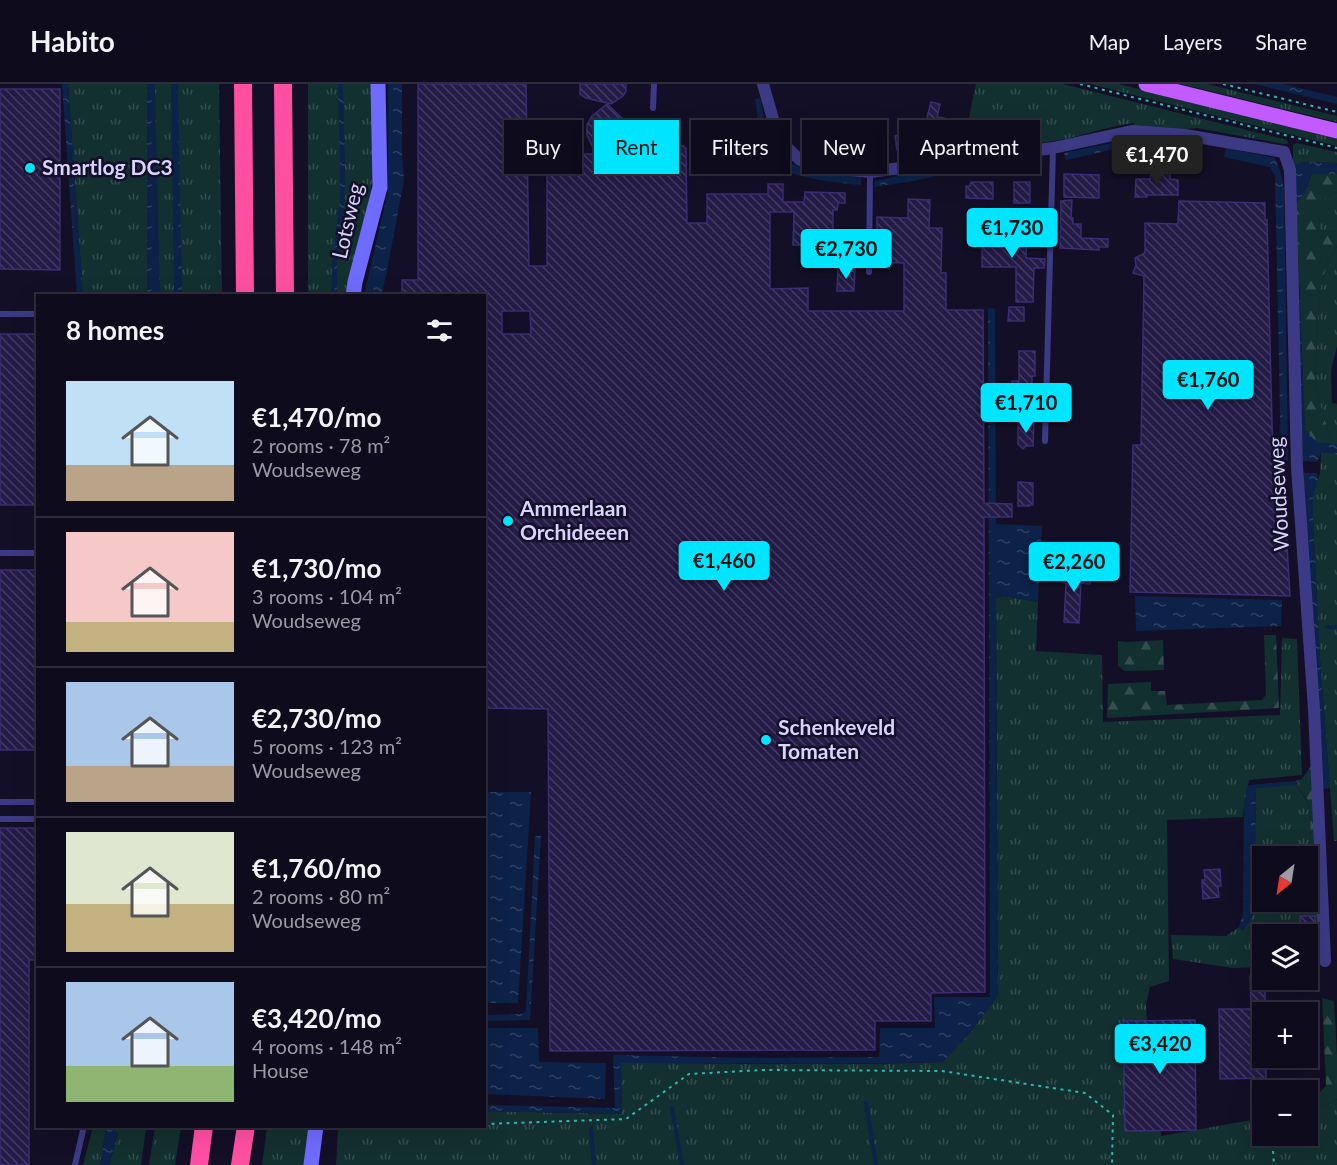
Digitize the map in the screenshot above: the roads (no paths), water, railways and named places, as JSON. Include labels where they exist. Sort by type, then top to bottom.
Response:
[{"type":"highway","points":[[243,84],[245,294]]},
{"type":"highway","points":[[283,84],[285,294]]},
{"type":"highway","points":[[199,1164],[204,1128]]},
{"type":"highway","points":[[242,1161],[246,1128]]},
{"type":"main road","points":[[1146,84],[1337,132]]},
{"type":"street","name":"Lotsweg","points":[[353,294],[380,187],[378,84]]},
{"type":"street","name":"Woudseweg","points":[[763,84],[779,140],[802,161]]},
{"type":"street","name":"Woudseweg","points":[[887,170],[1053,148],[1132,131],[1185,135],[1284,152],[1290,170],[1297,467],[1314,709],[1325,960]]},
{"type":"street","points":[[311,1165],[316,1128]]},
{"type":"lane","points":[[653,108],[654,84]]},
{"type":"lane","points":[[1046,441],[1053,148]]},
{"type":"lane","points":[[869,272],[870,174]]},
{"type":"lane","points":[[0,314],[36,314]]},
{"type":"lane","points":[[0,553],[36,553]]},
{"type":"lane","points":[[0,802],[36,802]]},
{"type":"lane","points":[[0,819],[36,819]]},
{"type":"lane","points":[[75,1165],[84,1128]]},
{"type":"water","points":[[62,84],[68,84],[83,294],[77,294]]},
{"type":"water","points":[[147,84],[155,84],[160,294],[147,294]]},
{"type":"water","points":[[171,84],[178,84],[182,294],[174,294]]},
{"type":"water","points":[[338,84],[343,84],[345,200],[337,261],[337,294],[331,294],[332,262],[340,199]]},
{"type":"water","points":[[388,84],[402,84],[404,180],[382,292],[364,294],[387,196]]},
{"type":"water","points":[[1254,84],[1283,84],[1337,97],[1337,104]]},
{"type":"water","points":[[760,98],[765,120],[758,120],[755,99]]},
{"type":"water","points":[[1141,137],[1142,143],[1066,160],[1064,153]]},
{"type":"water","points":[[1153,137],[1200,144],[1199,153],[1152,145]]},
{"type":"water","points":[[1226,148],[1275,158],[1284,188],[1288,461],[1281,461],[1275,176],[1270,167],[1224,157]]},
{"type":"water","points":[[790,162],[802,167],[802,174],[837,174],[861,178],[861,185],[830,182],[790,172]]},
{"type":"water","points":[[1304,162],[1337,163],[1337,174],[1312,174],[1305,193],[1296,204],[1305,429],[1317,443],[1337,444],[1337,453],[1321,453],[1317,462],[1303,461],[1293,167]]},
{"type":"water","points":[[908,174],[944,174],[874,187],[875,181]]},
{"type":"water","points":[[988,308],[995,309],[996,524],[1042,526],[1038,602],[1004,596],[996,599],[998,994],[995,1000],[968,1035],[943,1062],[621,1063],[621,1114],[486,1111],[486,1105],[615,1108],[613,1055],[757,1058],[879,1057],[880,1028],[935,1028],[934,997],[990,997]]},
{"type":"water","points":[[1303,473],[1317,473],[1318,480],[1313,495],[1313,520],[1320,659],[1330,788],[1323,789]]},
{"type":"water","points":[[1135,596],[1282,600],[1281,626],[1136,631]]},
{"type":"water","points":[[1256,785],[1255,846],[1252,846],[1252,912],[1255,912],[1243,930],[1239,927],[1243,914],[1244,805],[1247,788]]},
{"type":"water","points":[[486,792],[531,792],[518,1003],[486,1003]]},
{"type":"water","points":[[535,836],[541,836],[530,1020],[486,1021],[486,1015],[521,1014],[526,1011]]},
{"type":"water","points":[[486,1028],[538,1028],[539,1062],[606,1063],[605,1099],[486,1094]]},
{"type":"water","points":[[106,1128],[108,1128],[118,1133],[109,1165],[100,1165]]},
{"type":"waterway","points":[[1327,627],[1337,627]]},
{"type":"waterway","points":[[1250,790],[1250,787],[1296,783]]},
{"type":"waterway","points":[[866,1103],[876,1165]]},
{"type":"waterway","points":[[672,1108],[682,1165]]},
{"type":"waterway","points":[[591,1129],[594,1165]]},
{"type":"place","name":"Smartlog DC3","points":[[30,168]]},
{"type":"place","name":"Ammerlaan Orchideeen","points":[[508,521]]},
{"type":"place","name":"Schenkeveld Tomaten","points":[[766,740]]}]
